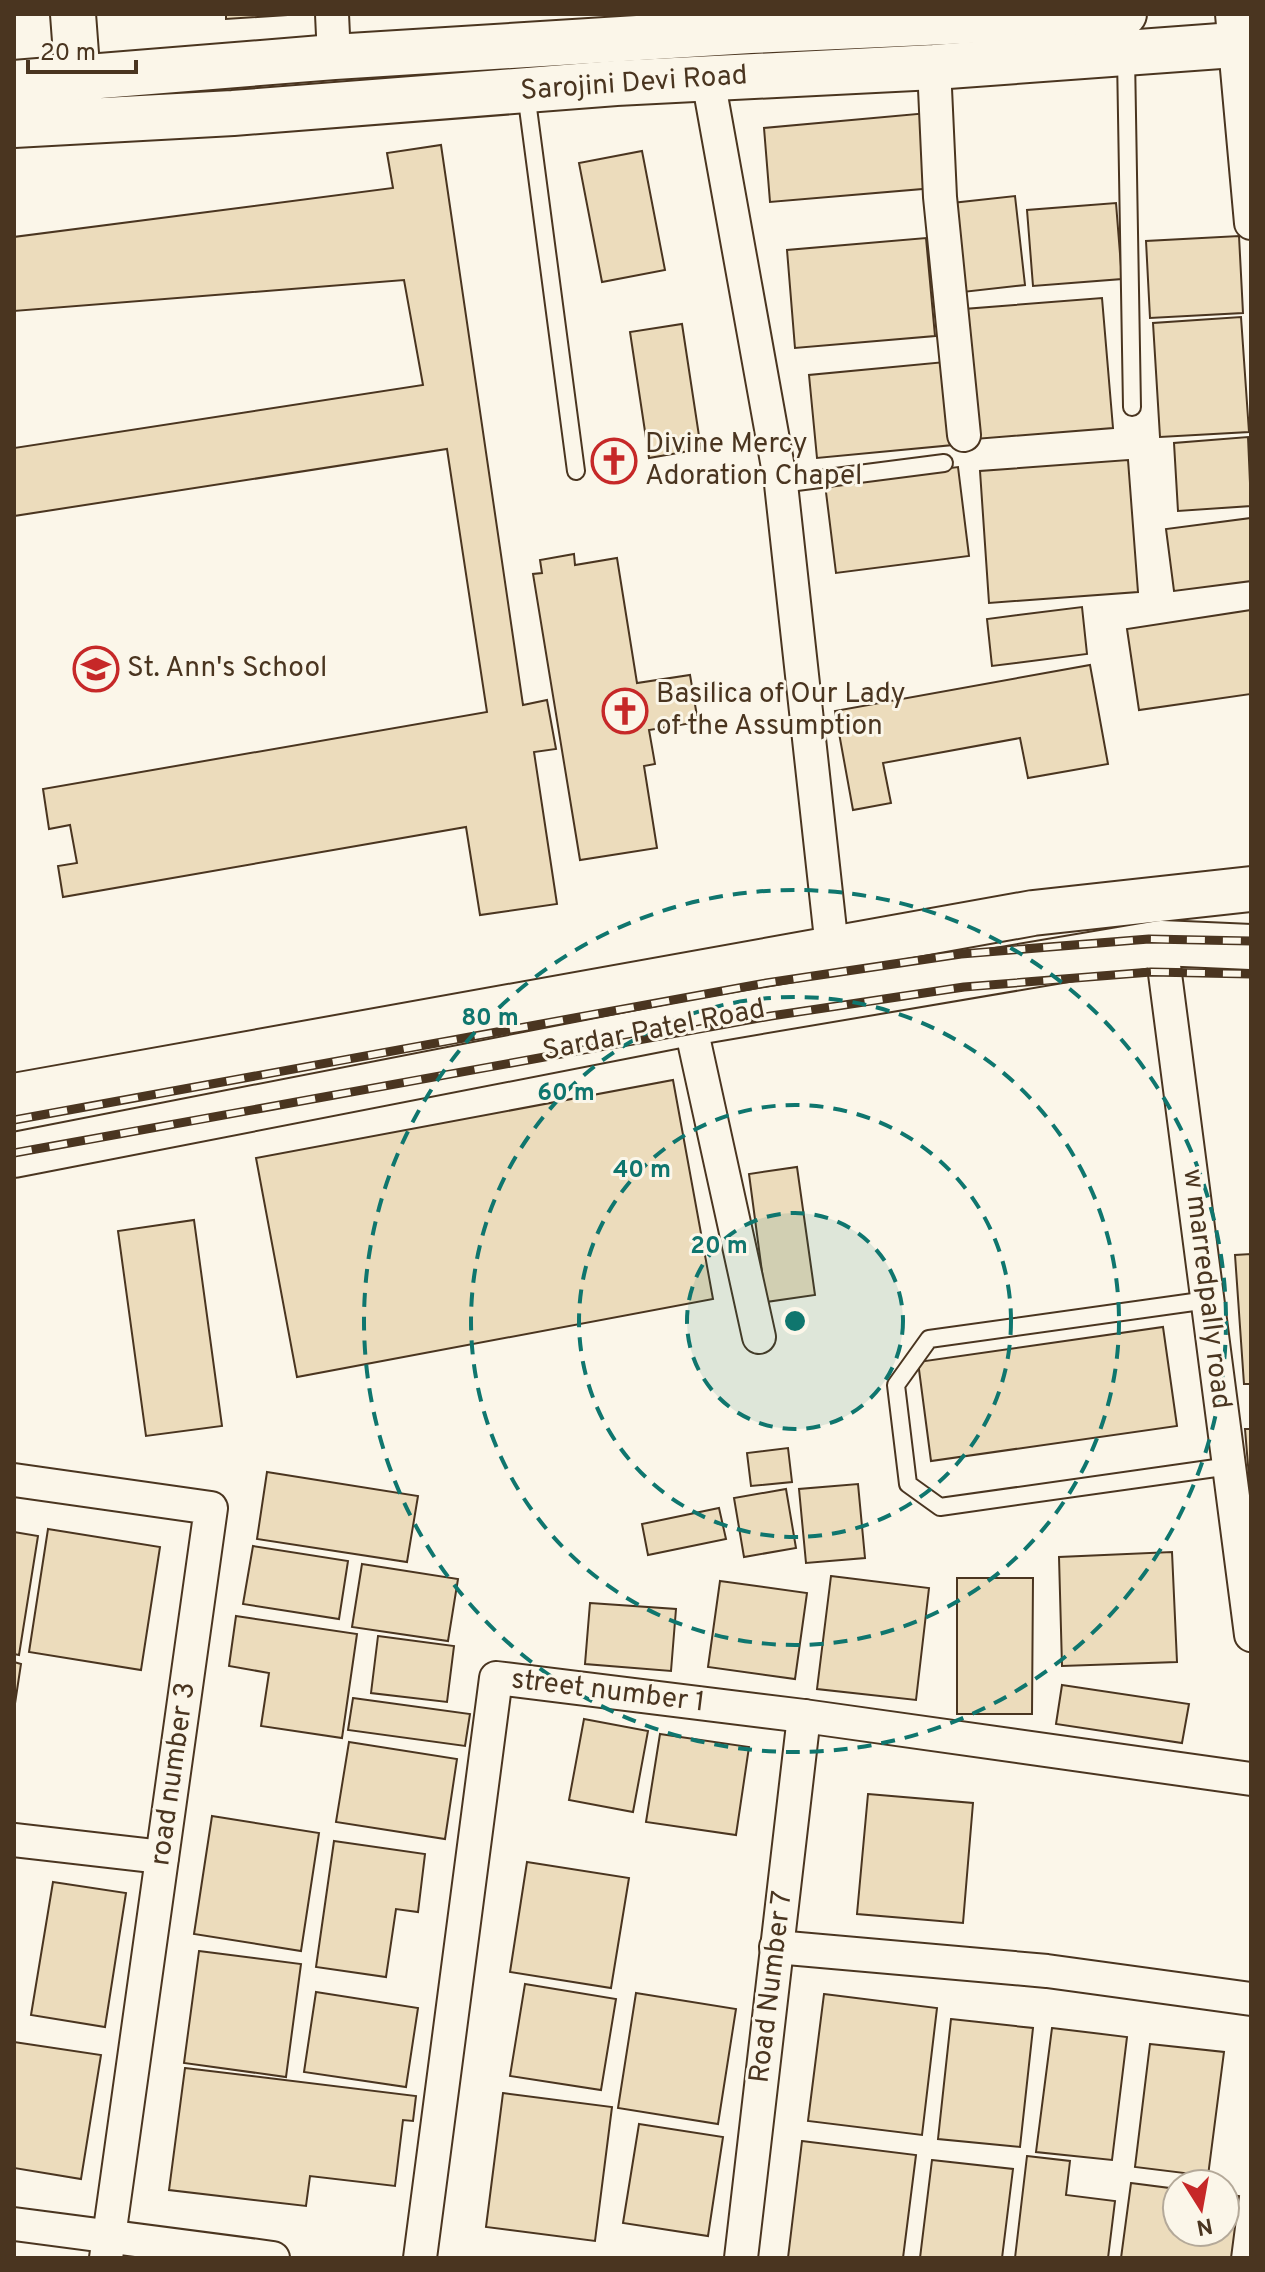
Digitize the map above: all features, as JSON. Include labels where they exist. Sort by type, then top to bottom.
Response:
[{"type":"main road","points":[[73,14],[81,122]]},
{"type":"main road","name":"Sarojini Devi Road","points":[[14,83],[334,57],[613,28],[750,22],[906,20],[1125,33],[1239,31]]},
{"type":"main road","name":"Sarojini Devi Road","points":[[14,125],[934,67],[1125,33]]},
{"type":"main road","name":"Sardar Patel Road","points":[[14,1096],[1033,913],[1251,889]]},
{"type":"main road","points":[[1161,943],[1251,934]]},
{"type":"main road","name":"Sardar Patel Road","points":[[14,1155],[690,1023],[1161,943],[1251,947]]},
{"type":"street","points":[[332,14],[334,57]]},
{"type":"street","points":[[1239,31],[1251,223]]},
{"type":"street","points":[[934,67],[940,197],[964,435]]},
{"type":"street","points":[[708,79],[781,484],[832,948]]},
{"type":"street","name":"w marredpally road","points":[[1161,943],[1251,1635]]},
{"type":"street","points":[[690,1023],[759,1337]]},
{"type":"street","name":"road number 3","points":[[14,1480],[211,1508],[108,2247]]},
{"type":"street","name":"street number 1","points":[[420,2258],[496,1678],[804,1716],[1251,1779]]},
{"type":"street","name":"Road Number 7","points":[[741,2258],[804,1716]]},
{"type":"street","points":[[14,1840],[162,1857]]},
{"type":"street","points":[[776,1947],[1047,1971],[1251,1999]]},
{"type":"street","points":[[14,2224],[108,2247],[273,2258]]},
{"type":"lane","points":[[1125,33],[1132,407]]},
{"type":"lane","points":[[526,91],[576,471]]},
{"type":"lane","points":[[781,484],[944,463]]},
{"type":"lane","points":[[1208,1300],[929,1339],[896,1385],[908,1484],[940,1507],[1230,1466]]},
{"type":"building","points":[[226,14],[303,14],[226,19]]},
{"type":"building","points":[[928,113],[934,188],[770,202],[764,128]]},
{"type":"building","points":[[441,145],[523,705],[547,700],[556,749],[534,752],[557,904],[480,915],[466,827],[63,897],[58,866],[77,863],[70,825],[49,829],[43,789],[487,712],[447,449],[14,516],[14,448],[423,385],[404,280],[14,311],[14,237],[393,188],[387,153]]},
{"type":"building","points":[[642,151],[665,270],[602,282],[579,163]]},
{"type":"building","points":[[1015,196],[1025,285],[954,293],[943,204]]},
{"type":"building","points":[[1116,203],[1122,279],[1033,286],[1027,210]]},
{"type":"building","points":[[1239,236],[1243,313],[1150,318],[1146,241]]},
{"type":"building","points":[[926,238],[935,336],[795,348],[787,250]]},
{"type":"building","points":[[1102,298],[1113,428],[975,439],[964,309]]},
{"type":"building","points":[[1241,317],[1249,432],[1160,437],[1153,323]]},
{"type":"building","points":[[682,324],[701,449],[649,458],[630,332]]},
{"type":"building","points":[[945,362],[953,445],[817,458],[809,375]]},
{"type":"building","points":[[1248,437],[1251,506],[1178,511],[1174,443]]},
{"type":"building","points":[[1128,460],[1138,592],[989,603],[980,471]]},
{"type":"building","points":[[958,467],[969,556],[836,573],[825,484]]},
{"type":"building","points":[[1251,518],[1251,581],[1174,591],[1166,529]]},
{"type":"building","name":"Basilica of Our Lady of the Assumption","points":[[574,554],[575,565],[617,558],[637,683],[690,675],[698,722],[649,730],[655,764],[644,766],[657,848],[580,860],[533,574],[542,573],[540,560]]},
{"type":"building","points":[[1082,607],[1087,654],[992,666],[987,619]]},
{"type":"building","points":[[1251,610],[1251,694],[1139,710],[1127,629]]},
{"type":"building","points":[[1090,665],[1108,764],[1028,778],[1020,738],[883,763],[891,803],[853,810],[835,711]]},
{"type":"building","points":[[673,1080],[713,1299],[297,1377],[256,1158]]},
{"type":"building","points":[[797,1167],[815,1295],[766,1302],[749,1174]]},
{"type":"building","points":[[194,1220],[222,1426],[146,1436],[118,1231]]},
{"type":"building","points":[[1251,1254],[1251,1384],[1244,1384],[1235,1255]]},
{"type":"building","points":[[1163,1327],[1177,1426],[931,1461],[918,1362]]},
{"type":"building","points":[[1245,1429],[1251,1429],[1251,1501]]},
{"type":"building","points":[[788,1448],[792,1482],[751,1486],[747,1453]]},
{"type":"building","points":[[267,1472],[418,1496],[407,1562],[257,1539]]},
{"type":"building","points":[[858,1484],[865,1558],[806,1563],[799,1489]]},
{"type":"building","points":[[786,1489],[796,1548],[744,1557],[734,1498]]},
{"type":"building","points":[[719,1508],[726,1539],[648,1555],[642,1524]]},
{"type":"building","points":[[48,1529],[160,1547],[141,1670],[29,1652]]},
{"type":"building","points":[[14,1532],[38,1536],[19,1655],[14,1654]]},
{"type":"building","points":[[253,1546],[348,1561],[339,1619],[243,1604]]},
{"type":"building","points":[[1172,1552],[1177,1662],[1062,1666],[1059,1557]]},
{"type":"building","points":[[362,1564],[458,1579],[448,1641],[352,1627]]},
{"type":"building","points":[[831,1576],[929,1588],[916,1700],[817,1689]]},
{"type":"building","points":[[957,1578],[1033,1578],[1032,1714],[957,1714]]},
{"type":"building","points":[[720,1581],[807,1593],[795,1679],[708,1667]]},
{"type":"building","points":[[590,1603],[676,1609],[671,1671],[585,1664]]},
{"type":"building","points":[[236,1616],[357,1634],[342,1738],[261,1726],[269,1673],[229,1666]]},
{"type":"building","points":[[378,1636],[454,1646],[447,1702],[371,1693]]},
{"type":"building","points":[[14,1662],[21,1664],[14,1710]]},
{"type":"building","points":[[1062,1685],[1189,1704],[1182,1743],[1056,1724]]},
{"type":"building","points":[[353,1698],[470,1714],[465,1746],[348,1730]]},
{"type":"building","points":[[584,1719],[648,1731],[633,1812],[569,1800]]},
{"type":"building","points":[[660,1734],[749,1747],[736,1835],[646,1822]]},
{"type":"building","points":[[349,1742],[457,1759],[445,1839],[336,1822]]},
{"type":"building","points":[[868,1794],[973,1803],[963,1923],[857,1914]]},
{"type":"building","points":[[212,1816],[319,1833],[301,1951],[194,1934]]},
{"type":"building","points":[[334,1841],[425,1854],[418,1912],[396,1909],[386,1977],[316,1967]]},
{"type":"building","points":[[527,1862],[629,1878],[611,1988],[510,1972]]},
{"type":"building","points":[[53,1882],[126,1893],[105,2027],[31,2015]]},
{"type":"building","points":[[199,1951],[301,1964],[286,2077],[184,2063]]},
{"type":"building","points":[[525,1984],[616,1999],[601,2090],[510,2076]]},
{"type":"building","points":[[316,1992],[418,2008],[406,2087],[304,2072]]},
{"type":"building","points":[[636,1993],[736,2009],[718,2124],[618,2108]]},
{"type":"building","points":[[824,1994],[937,2008],[922,2135],[808,2121]]},
{"type":"building","points":[[951,2019],[1033,2028],[1020,2147],[938,2139]]},
{"type":"building","points":[[1052,2028],[1127,2037],[1112,2160],[1036,2152]]},
{"type":"building","points":[[14,2042],[101,2055],[81,2179],[14,2168]]},
{"type":"building","points":[[1150,2044],[1224,2052],[1209,2168],[1161,2170],[1135,2167]]},
{"type":"building","points":[[185,2068],[416,2096],[413,2121],[403,2120],[395,2186],[310,2176],[306,2206],[169,2190]]},
{"type":"building","points":[[503,2093],[612,2107],[595,2241],[486,2227]]},
{"type":"building","points":[[639,2124],[723,2137],[708,2236],[623,2223]]},
{"type":"building","points":[[802,2141],[916,2155],[903,2258],[788,2258]]},
{"type":"building","points":[[1027,2156],[1070,2161],[1066,2195],[1115,2201],[1108,2258],[1015,2258]]},
{"type":"building","points":[[932,2160],[1013,2169],[1002,2258],[920,2258]]},
{"type":"building","points":[[1131,2183],[1161,2187],[1161,2248],[1232,2248],[1231,2258],[1121,2258]]},
{"type":"railway","points":[[14,1120],[766,983],[961,954],[1149,939],[1251,941]]},
{"type":"railway","points":[[14,1153],[771,1016],[964,987],[1151,972],[1251,974]]},
{"type":"place","name":"Divine Mercy Adoration Chapel","points":[[614,461]]},
{"type":"place","name":"St. Ann's School","points":[[96,669]]},
{"type":"place","name":"Basilica of Our Lady of the Assumption","points":[[625,711]]}]
